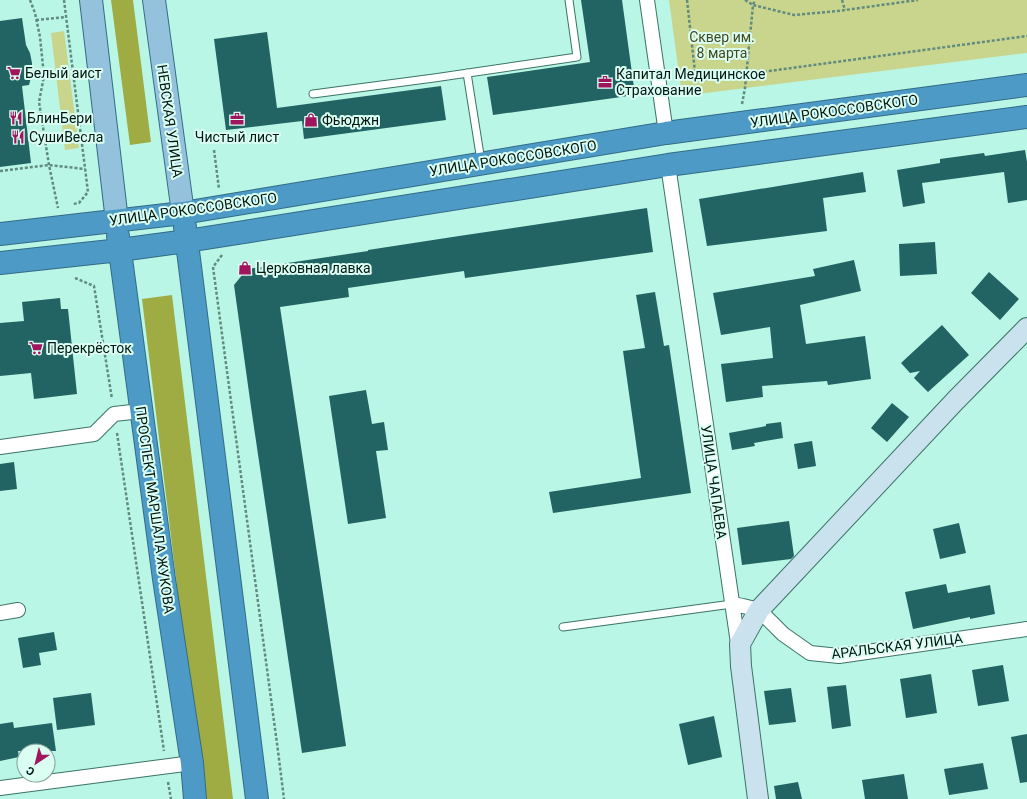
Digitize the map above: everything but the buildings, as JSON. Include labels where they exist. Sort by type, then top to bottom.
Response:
[{"type":"highway","name":"УЛИЦА РОКОССОВСКОГО","points":[[0,234],[183,213],[666,133],[1027,85]]},
{"type":"highway","name":"УЛИЦА РОКОССОВСКОГО","points":[[0,263],[187,241],[668,165],[1027,117]]},
{"type":"highway","name":"НЕВСКАЯ УЛИЦА","points":[[183,213],[187,241]]},
{"type":"highway","name":"ПРОСПЕКТ МАРШАЛА ЖУКОВА","points":[[116,221],[164,579],[192,763],[195,799]]},
{"type":"highway","points":[[187,241],[256,799]]},
{"type":"main road","points":[[90,0],[116,221]]},
{"type":"main road","name":"НЕВСКАЯ УЛИЦА","points":[[154,0],[183,213]]},
{"type":"street","points":[[647,0],[666,133]]},
{"type":"street","name":"УЛИЦА ЧАПАЕВА","points":[[668,165],[741,666],[758,799]]},
{"type":"street","points":[[741,666],[740,644],[759,610],[956,400],[1027,328]]},
{"type":"street","points":[[0,447],[94,434],[114,414],[142,411]]},
{"type":"street","points":[[732,604],[759,610]]},
{"type":"street","points":[[0,613],[18,610]]},
{"type":"street","name":"АРАЛЬСКАЯ УЛИЦА","points":[[759,610],[782,634],[810,653],[839,656],[1027,629]]},
{"type":"street","points":[[0,788],[192,763]]},
{"type":"lane","points":[[313,94],[577,57],[569,0]]},
{"type":"lane","points":[[467,73],[482,163]]},
{"type":"lane","points":[[563,627],[732,604]]},
{"type":"path","points":[[30,0],[40,37],[44,76],[39,102],[49,165],[58,208],[65,206]]},
{"type":"path","points":[[64,0],[88,192],[79,203],[72,204]]},
{"type":"path","points":[[686,0],[696,80],[1027,36]]},
{"type":"path","points":[[745,0],[753,5],[794,15],[918,0]]},
{"type":"path","points":[[745,88],[753,5],[755,0]]},
{"type":"path","points":[[842,0],[845,10]]},
{"type":"path","points":[[36,20],[66,17]]},
{"type":"path","points":[[214,150],[219,191]]},
{"type":"path","points":[[0,170],[49,165],[85,169]]},
{"type":"path","points":[[223,255],[213,267],[284,799]]},
{"type":"path","points":[[75,278],[94,286],[171,799]]},
{"type":"green space","points":[[111,0],[133,0],[151,142],[130,145]]},
{"type":"green space","name":"Сквер им. 8 марта","points":[[669,0],[1027,0],[1027,53],[682,96]]},
{"type":"green space","points":[[64,31],[79,148],[65,150],[51,33]]},
{"type":"green space","points":[[172,295],[233,799],[203,799],[142,299]]},
{"type":"place","name":"Белый аист","points":[[14,73]]},
{"type":"place","name":"Капитал Медицинское Страхование","points":[[605,82]]},
{"type":"place","name":"БлинБери","points":[[16,118]]},
{"type":"place","name":"Чистый лист","points":[[237,119]]},
{"type":"place","name":"Фьюджн","points":[[311,120]]},
{"type":"place","name":"СушиВесла","points":[[18,137]]},
{"type":"place","name":"Церковная лавка","points":[[245,268]]},
{"type":"place","name":"Перекрёсток","points":[[36,348]]}]
